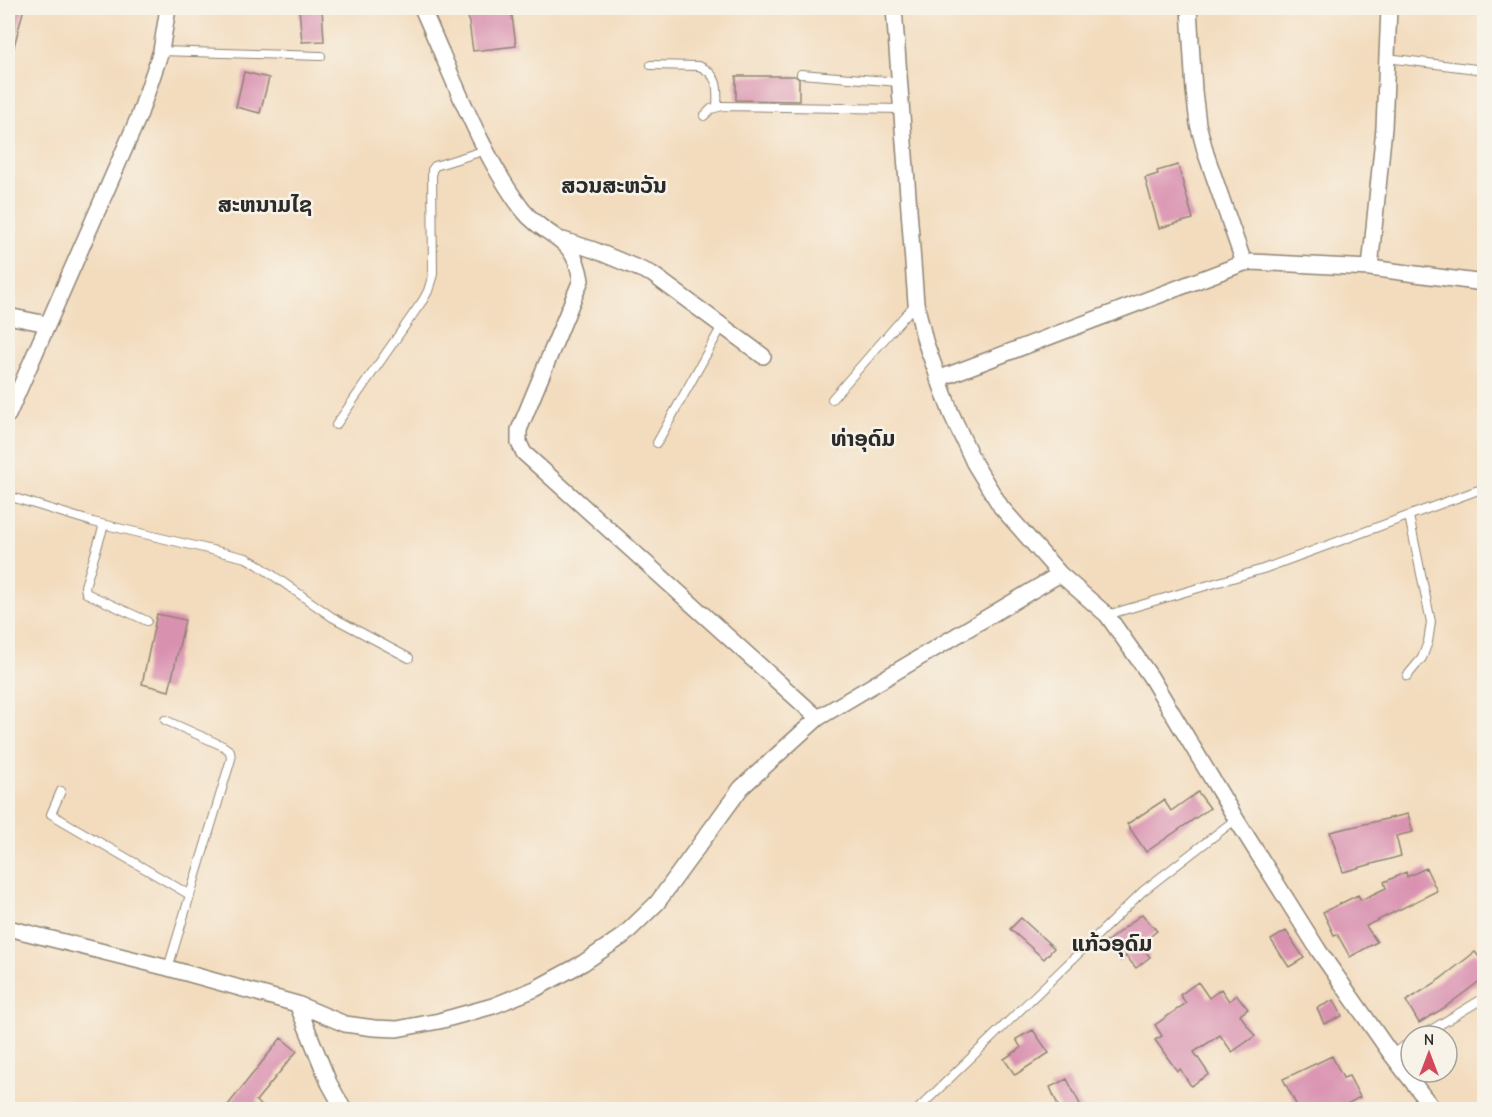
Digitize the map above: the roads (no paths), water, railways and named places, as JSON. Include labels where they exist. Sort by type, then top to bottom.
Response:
[{"type":"street","points":[[8,415],[139,116],[161,51],[168,8]]},
{"type":"street","points":[[422,8],[486,150],[526,214],[563,240],[652,274],[763,356]]},
{"type":"street","points":[[894,8],[916,303],[925,341],[938,379],[974,463],[1001,507],[1060,574],[1107,615],[1150,676],[1319,951],[1429,1107]]},
{"type":"street","points":[[1189,8],[1198,124],[1206,154],[1244,263]]},
{"type":"street","points":[[1370,268],[1384,128],[1389,8]]},
{"type":"street","points":[[563,240],[578,262],[581,280],[519,430],[519,442],[524,453],[818,718]]},
{"type":"street","points":[[938,379],[1244,263],[1370,268],[1485,283]]},
{"type":"street","points":[[8,316],[47,324]]},
{"type":"street","points":[[8,928],[168,968],[297,1004],[345,1024],[397,1029],[439,1022],[492,1006],[535,989],[584,963],[623,936],[657,903],[741,788],[818,718],[1060,574]]},
{"type":"street","points":[[297,1004],[329,1083],[344,1110]]},
{"type":"lane","points":[[161,51],[321,56]]},
{"type":"lane","points":[[1387,58],[1485,70]]},
{"type":"lane","points":[[651,65],[699,66],[710,71],[718,85],[717,107]]},
{"type":"lane","points":[[801,74],[899,82]]},
{"type":"lane","points":[[704,116],[717,107],[901,109]]},
{"type":"lane","points":[[336,425],[420,304],[432,282],[434,274],[432,170],[435,166],[486,150]]},
{"type":"lane","points":[[832,399],[916,303]]},
{"type":"lane","points":[[657,443],[722,326]]},
{"type":"lane","points":[[1107,615],[1263,569],[1485,488]]},
{"type":"lane","points":[[8,496],[104,525],[246,558],[258,564],[332,617],[409,658]]},
{"type":"lane","points":[[1407,676],[1422,658],[1428,642],[1431,622],[1409,516]]},
{"type":"lane","points":[[104,525],[85,586],[86,592],[147,621]]},
{"type":"lane","points":[[165,720],[223,746],[230,751],[231,759],[168,968]]},
{"type":"lane","points":[[62,791],[51,814],[190,895]]},
{"type":"lane","points":[[917,1110],[1143,891],[1236,819]]},
{"type":"lane","points":[[1441,1024],[1485,998]]},
{"type":"lane","points":[[1391,1053],[1399,1049]]},
{"type":"district","name":"ສວນສະຫວັນ","points":[[614,186]]},
{"type":"district","name":"ສະຫນາມໄຊ","points":[[265,205]]},
{"type":"district","name":"ທ່າອຸດົມ","points":[[863,439]]},
{"type":"district","name":"ແກ້ວອຸດົມ","points":[[1112,944]]}]
